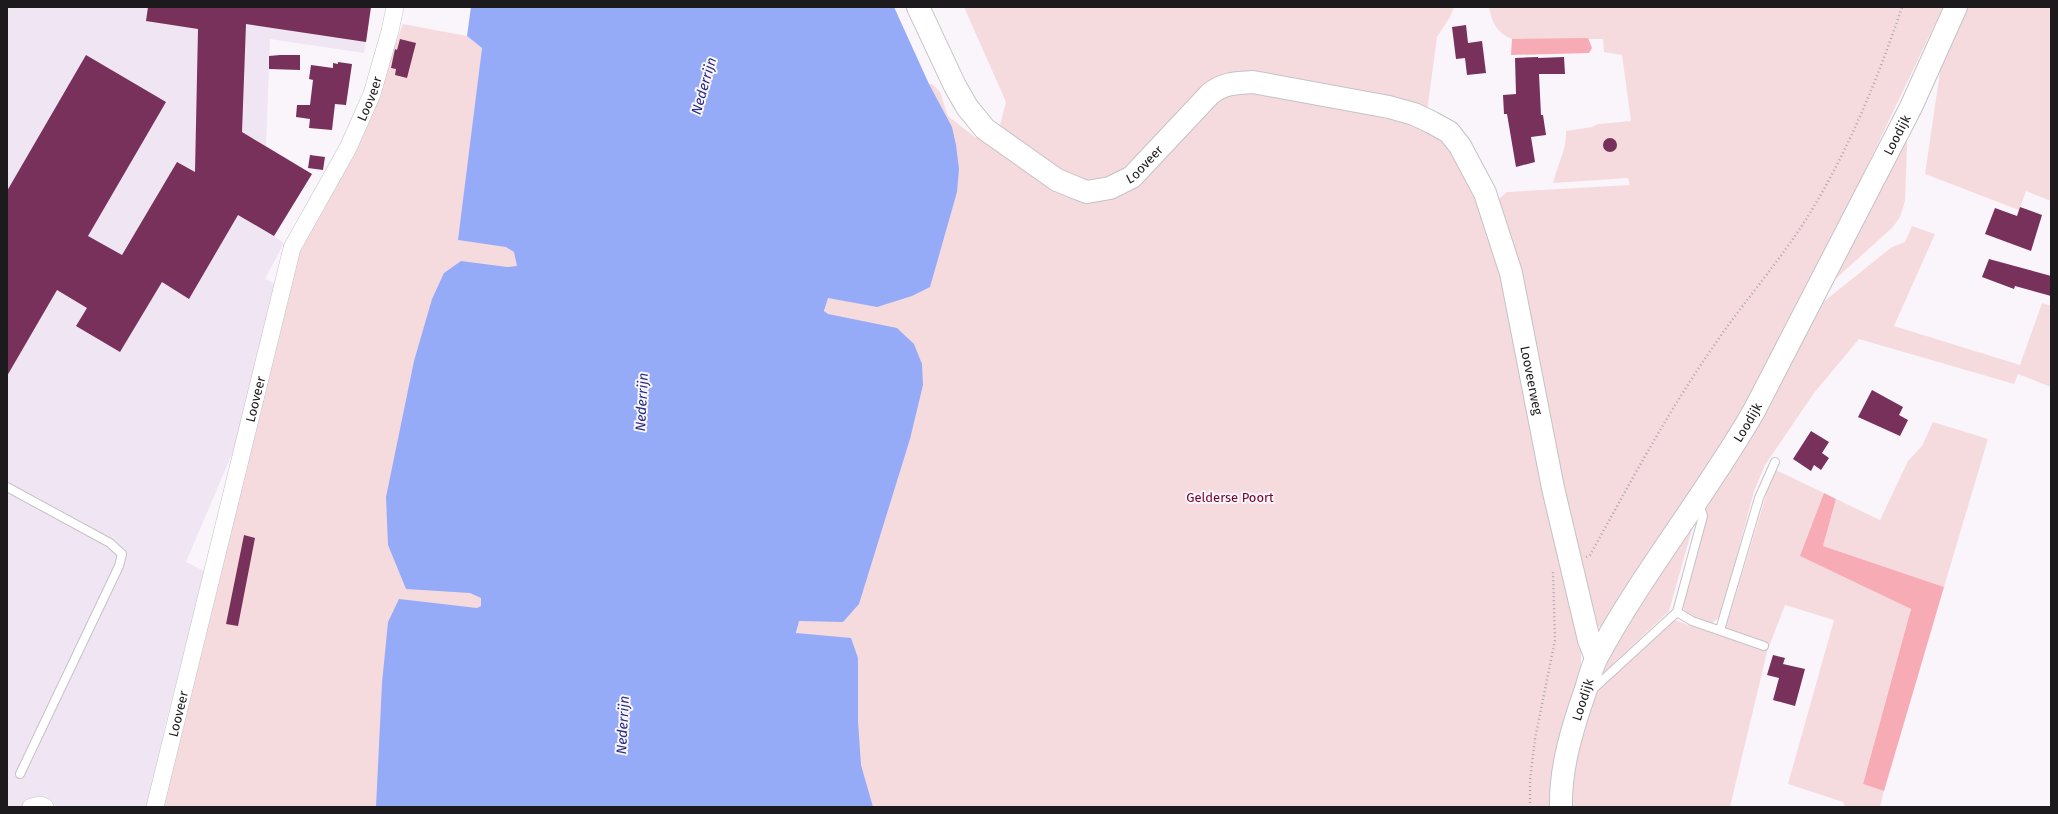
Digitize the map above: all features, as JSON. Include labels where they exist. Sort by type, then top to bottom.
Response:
[{"type":"street","name":"Looveer","points":[[155,807],[292,248],[348,148],[372,94],[390,31],[395,7]]},
{"type":"street","name":"Looveer","points":[[918,7],[955,86],[967,107],[985,129],[1057,180],[1087,192],[1110,188],[1132,177],[1210,94],[1218,87],[1230,84],[1253,82],[1389,107],[1431,122]]},
{"type":"street","name":"Loodijk","points":[[1562,807],[1561,792],[1566,756],[1582,699],[1596,658],[1728,456],[1754,411],[1911,107],[1956,7]]},
{"type":"street","name":"Looveerweg","points":[[1431,122],[1449,132],[1460,146],[1485,192],[1511,273],[1553,488],[1562,566],[1596,658]]},
{"type":"street","points":[[31,807],[40,805],[45,807]]},
{"type":"lane","points":[[1720,630],[1759,498],[1775,462]]},
{"type":"lane","points":[[7,487],[110,543],[122,554],[119,566],[20,774]]},
{"type":"lane","points":[[1582,699],[1676,612],[1703,516],[1699,500]]},
{"type":"lane","points":[[1676,612],[1692,621],[1764,646]]},
{"type":"path","points":[[1530,807],[1530,780],[1535,739],[1555,640],[1562,566],[1590,555],[1676,404],[1705,359],[1775,264],[1810,212],[1848,142],[1874,84],[1902,7]]},
{"type":"shaded area","points":[[7,7],[371,7],[364,53],[270,39],[266,146],[312,174],[274,236],[284,243],[265,279],[278,285],[246,421],[186,562],[206,572],[165,725],[149,807],[60,807],[44,801],[26,807],[7,807]]},
{"type":"shaded area","points":[[1588,38],[1592,48],[1589,53],[1511,55],[1512,39]]},
{"type":"shaded area","points":[[1824,493],[1836,499],[1823,546],[1944,587],[1884,791],[1863,784],[1911,609],[1800,556]]},
{"type":"green space","name":"Gelderse Poort","points":[[887,7],[929,84],[932,84],[940,92],[948,116],[976,138],[974,126],[1096,196],[1208,104],[1242,87],[1401,122],[1403,118],[1442,136],[1487,212],[1581,645],[1581,666],[1557,807],[790,807],[797,635],[825,309]]},
{"type":"green space","points":[[964,7],[1454,7],[1450,17],[1437,37],[1427,112],[1245,73],[1136,161],[1111,179],[1090,183],[1062,173],[999,129],[1006,102]]},
{"type":"green space","points":[[1489,7],[1943,7],[1801,305],[1761,382],[1609,626],[1600,627],[1591,623],[1495,202],[1507,192],[1630,185],[1628,178],[1553,183],[1565,144],[1566,131],[1592,127],[1598,124],[1631,121],[1622,55],[1604,52],[1603,39],[1512,39],[1502,34],[1496,27]]},
{"type":"green space","points":[[1960,7],[2051,7],[2051,201],[2026,191],[2019,210],[1925,174],[1943,51]]},
{"type":"green space","points":[[403,24],[467,36],[482,48],[471,141],[532,152],[481,807],[161,807],[292,272],[318,209],[363,118],[391,56]]},
{"type":"green space","points":[[1908,121],[1905,201],[1900,217],[1893,227],[1821,292]]},
{"type":"green space","points":[[1912,226],[1935,234],[1894,326],[2020,365],[2042,303],[2051,306],[2051,387],[2018,374],[2014,384],[1859,339],[1814,393],[1765,465],[1754,491],[1721,616],[1711,624],[1688,618],[1682,606],[1708,496],[1812,311],[1892,247],[1905,242]]},
{"type":"green space","points":[[1933,422],[1988,439],[1944,587],[1823,546],[1836,499],[1880,520],[1908,461],[1922,446]]},
{"type":"green space","points":[[1774,469],[1824,493],[1801,556],[1911,609],[1863,784],[1884,791],[1880,807],[1845,807],[1843,802],[1788,784],[1834,620],[1785,605],[1767,652],[1730,807],[1569,807],[1569,792],[1590,696],[1674,620],[1765,651],[1767,645],[1725,630]]},
{"type":"green space","points":[[1697,512],[1669,611],[1595,681],[1613,640]]},
{"type":"water","name":"Nederrijn","points":[[471,7],[894,7],[929,84],[952,127],[959,169],[957,192],[930,287],[912,296],[877,307],[828,298],[824,311],[828,314],[897,328],[914,344],[922,364],[923,385],[910,439],[859,604],[843,622],[799,621],[796,633],[851,638],[858,658],[858,721],[861,765],[873,807],[376,807],[382,683],[388,622],[399,599],[477,608],[481,606],[481,598],[470,593],[406,589],[388,545],[386,497],[414,361],[432,299],[444,273],[461,261],[507,267],[517,266],[514,252],[506,247],[458,240],[482,48],[467,36]]},
{"type":"building","points":[[148,7],[371,7],[366,42],[246,24],[242,132],[312,174],[274,236],[238,215],[189,299],[162,282],[120,352],[76,326],[87,308],[57,290],[7,376],[7,191],[86,55],[166,102],[88,236],[122,255],[177,162],[195,172],[198,29],[146,21]]},
{"type":"building","points":[[1466,25],[1468,43],[1482,41],[1486,73],[1467,75],[1465,58],[1456,59],[1452,27]]},
{"type":"building","points":[[400,39],[416,43],[407,78],[395,75],[396,69],[391,68],[395,49],[397,50]]},
{"type":"building","points":[[300,55],[300,70],[269,69],[269,56]]},
{"type":"building","points":[[1564,57],[1565,74],[1539,74],[1541,115],[1543,115],[1546,135],[1531,137],[1535,162],[1516,167],[1507,114],[1504,114],[1503,95],[1516,94],[1515,58]]},
{"type":"building","points":[[338,62],[352,64],[346,105],[335,104],[332,130],[309,128],[310,119],[296,117],[297,105],[310,105],[313,80],[309,79],[311,65],[333,68],[333,63],[338,64]]},
{"type":"building","points":[[1607,138],[1613,138],[1617,142],[1617,148],[1613,152],[1607,152],[1603,148],[1603,142]]},
{"type":"building","points":[[310,155],[325,157],[323,170],[308,168]]},
{"type":"building","points":[[2020,207],[2042,215],[2031,251],[1985,234],[1995,208],[2017,216]]},
{"type":"building","points":[[1989,259],[2051,276],[2051,296],[2015,286],[2014,289],[1982,277]]},
{"type":"building","points":[[1872,390],[1903,407],[1899,415],[1908,420],[1900,436],[1858,417]]},
{"type":"building","points":[[1811,431],[1829,442],[1822,453],[1829,458],[1821,470],[1814,465],[1811,471],[1793,459]]},
{"type":"building","points":[[244,535],[255,538],[238,626],[226,624]]},
{"type":"building","points":[[1773,655],[1785,658],[1783,664],[1805,669],[1795,706],[1773,700],[1779,678],[1767,675]]}]
